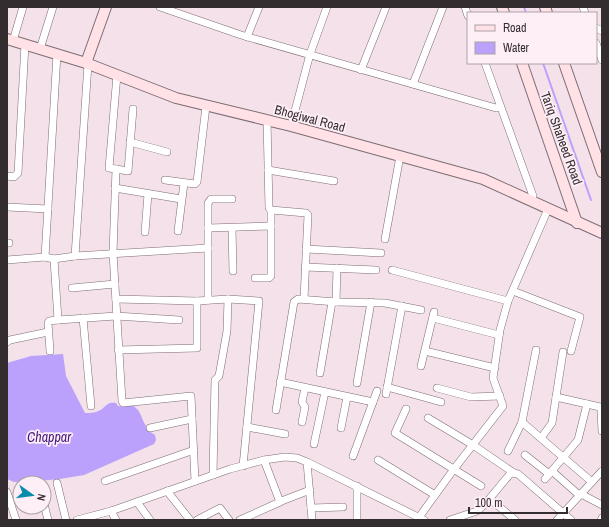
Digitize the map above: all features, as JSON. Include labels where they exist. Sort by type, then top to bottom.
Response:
[{"type":"main road","points":[[87,63],[106,7]]},
{"type":"main road","name":"Bhogiwal Road","points":[[10,40],[87,63],[176,98],[291,126],[483,179],[577,223],[602,233]]},
{"type":"main road","name":"Tariq Shaheed Road","points":[[522,64],[577,223]]},
{"type":"main road","name":"Tariq Shaheed Road","points":[[564,64],[602,172]]},
{"type":"street","points":[[10,40],[23,7]]},
{"type":"street","points":[[40,49],[53,7]]},
{"type":"street","points":[[160,7],[248,37],[496,108],[500,107]]},
{"type":"street","points":[[180,14],[183,7]]},
{"type":"street","points":[[248,37],[259,7]]},
{"type":"street","points":[[291,126],[310,54],[327,7]]},
{"type":"street","points":[[361,70],[386,7]]},
{"type":"street","points":[[413,84],[443,7]]},
{"type":"street","points":[[7,176],[17,176],[18,173],[25,44]]},
{"type":"street","points":[[597,46],[602,60]]},
{"type":"street","points":[[45,258],[57,54]]},
{"type":"street","points":[[75,256],[87,63]]},
{"type":"street","points":[[485,64],[533,196],[531,201]]},
{"type":"street","points":[[117,75],[109,168],[128,171],[133,109]]},
{"type":"street","points":[[166,180],[195,184],[198,179],[206,106]]},
{"type":"street","points":[[255,278],[269,278],[271,276],[271,210],[269,208],[267,120]]},
{"type":"street","points":[[130,142],[167,152]]},
{"type":"street","points":[[385,239],[400,156]]},
{"type":"street","points":[[116,169],[113,253],[122,402],[191,396],[195,481]]},
{"type":"street","points":[[268,170],[334,181]]},
{"type":"street","points":[[178,231],[184,183]]},
{"type":"street","points":[[115,188],[181,199]]},
{"type":"street","points":[[145,232],[148,194]]},
{"type":"street","points":[[208,300],[209,201],[232,198]]},
{"type":"street","points":[[7,206],[48,209]]},
{"type":"street","points":[[82,519],[111,511],[213,475],[264,460],[297,458],[357,486],[420,519],[454,469],[503,406],[493,378],[499,335],[508,301],[548,209]]},
{"type":"street","points":[[271,210],[307,213],[304,299]]},
{"type":"street","points":[[208,228],[271,226]]},
{"type":"street","points":[[232,228],[233,271]]},
{"type":"street","points":[[7,260],[54,259],[113,253],[208,248]]},
{"type":"street","points":[[306,248],[380,253]]},
{"type":"street","points":[[54,259],[58,320]]},
{"type":"street","points":[[305,267],[376,270]]},
{"type":"street","points":[[320,373],[334,302],[337,268]]},
{"type":"street","points":[[392,270],[508,301]]},
{"type":"street","points":[[72,288],[115,284]]},
{"type":"street","points":[[513,291],[580,317],[567,352],[556,397],[552,423],[541,438]]},
{"type":"street","points":[[116,299],[197,301],[228,299],[257,300],[260,302],[243,466]]},
{"type":"street","points":[[213,475],[215,380],[219,376],[226,331],[228,299]]},
{"type":"street","points":[[276,410],[294,302],[298,299],[334,302],[385,303],[421,310]]},
{"type":"street","points":[[118,350],[197,348],[197,301]]},
{"type":"street","points":[[357,383],[371,302]]},
{"type":"street","points":[[402,306],[387,391],[441,402]]},
{"type":"street","points":[[421,366],[433,315],[499,335]]},
{"type":"street","points":[[50,351],[48,322],[116,316],[179,320]]},
{"type":"street","points":[[83,318],[91,406]]},
{"type":"street","points":[[7,342],[10,340],[48,332]]},
{"type":"street","points":[[508,451],[522,422],[536,350]]},
{"type":"street","points":[[425,351],[494,368]]},
{"type":"street","points":[[280,382],[373,402]]},
{"type":"street","points":[[302,422],[305,407],[302,402],[305,388]]},
{"type":"street","points":[[437,388],[471,397],[500,396]]},
{"type":"street","points":[[353,456],[377,391]]},
{"type":"street","points":[[314,444],[325,392]]},
{"type":"street","points":[[341,428],[347,397]]},
{"type":"street","points":[[556,397],[600,407],[602,411],[602,431]]},
{"type":"street","points":[[549,475],[578,440],[587,404]]},
{"type":"street","points":[[406,409],[396,432],[481,486]]},
{"type":"street","points":[[428,418],[473,445],[514,473],[518,474],[571,520]]},
{"type":"street","points":[[150,428],[192,419]]},
{"type":"street","points":[[522,422],[592,482]]},
{"type":"street","points":[[247,427],[285,434]]},
{"type":"street","points":[[105,481],[194,450]]},
{"type":"street","points":[[525,455],[549,475],[580,494],[602,505]]},
{"type":"street","points":[[264,460],[279,502]]},
{"type":"street","points":[[378,460],[435,495]]},
{"type":"street","points":[[307,462],[312,520]]},
{"type":"street","points":[[557,520],[602,471]]},
{"type":"street","points":[[450,520],[477,511],[490,499],[510,474],[514,473]]},
{"type":"street","points":[[57,483],[66,520]]},
{"type":"street","points":[[357,486],[357,520]]},
{"type":"street","points":[[240,520],[310,490]]},
{"type":"street","points":[[167,491],[190,520]]},
{"type":"street","points":[[7,492],[16,520]]},
{"type":"street","points":[[490,499],[515,520]]},
{"type":"street","points":[[137,502],[150,520]]},
{"type":"street","points":[[311,508],[343,507]]},
{"type":"street","points":[[197,520],[220,508],[229,520]]},
{"type":"street","points":[[111,511],[116,520]]},
{"type":"water","name":"Chappar","points":[[63,354],[66,376],[85,413],[98,411],[111,403],[116,403],[118,406],[123,407],[125,403],[131,405],[138,410],[145,425],[155,435],[156,440],[154,444],[84,475],[52,480],[52,475],[12,475],[12,481],[7,479],[7,363],[31,356]]},
{"type":"waterway","points":[[524,7],[526,12]]},
{"type":"waterway","points":[[543,64],[591,200]]}]
